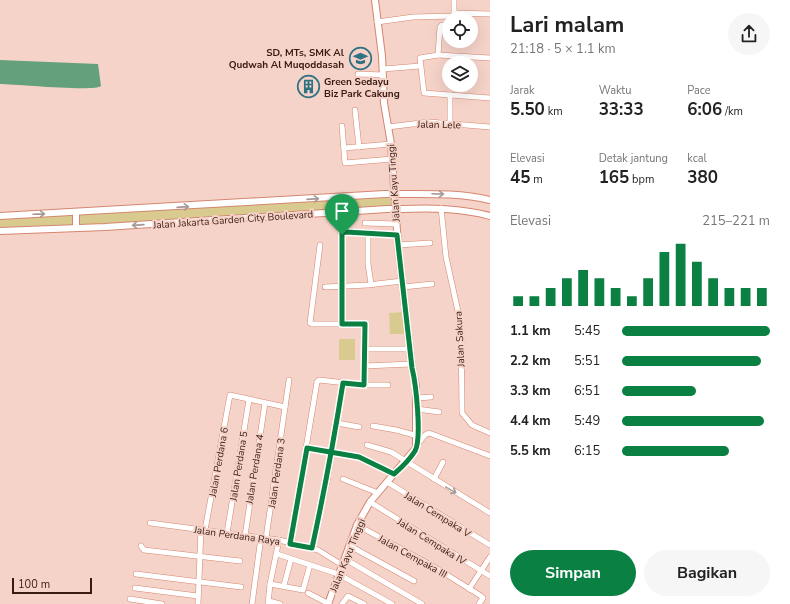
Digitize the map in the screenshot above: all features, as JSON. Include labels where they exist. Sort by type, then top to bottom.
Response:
[{"type":"street","name":"Jalan Kayu Tinggi","points":[[328,604],[357,526],[370,502],[415,451],[418,436],[417,398],[398,245],[391,144],[374,0]]},
{"type":"street","points":[[454,0],[454,12]]},
{"type":"street","points":[[478,15],[490,14]]},
{"type":"street","points":[[377,22],[413,17],[442,16]]},
{"type":"street","points":[[438,56],[440,27],[442,25]]},
{"type":"street","points":[[490,58],[438,56],[420,57],[424,93],[490,98]]},
{"type":"street","points":[[358,74],[383,72],[420,66]]},
{"type":"street","points":[[450,95],[450,123]]},
{"type":"street","points":[[355,110],[359,147]]},
{"type":"street","name":"Jalan Lele","points":[[388,127],[415,123],[450,123],[490,127]]},
{"type":"street","points":[[342,126],[345,162],[347,164],[392,159]]},
{"type":"street","points":[[344,148],[391,144]]},
{"type":"street","name":"Jalan Jakarta Garden City Boulevard","points":[[0,216],[76,213],[385,194],[457,195],[490,200]]},
{"type":"street","name":"Jalan Jakarta Garden City Boulevard","points":[[0,231],[76,228],[386,209],[441,208],[468,210],[490,216]]},
{"type":"street","name":"Jalan Sakura","points":[[441,208],[446,257],[461,325],[462,413],[472,425],[490,433]]},
{"type":"street","points":[[76,213],[76,228]]},
{"type":"street","points":[[365,223],[396,224]]},
{"type":"street","points":[[342,324],[342,233],[397,235]]},
{"type":"street","points":[[368,234],[368,264],[371,284]]},
{"type":"street","points":[[398,245],[430,242]]},
{"type":"street","points":[[320,245],[309,321],[311,324],[365,324],[364,385]]},
{"type":"street","points":[[325,287],[371,284],[432,284]]},
{"type":"street","points":[[364,349],[411,349]]},
{"type":"street","points":[[364,366],[412,364]]},
{"type":"street","name":"Jalan Perdana 3","points":[[252,604],[289,380]]},
{"type":"street","points":[[290,544],[317,382],[319,380],[364,385],[388,385]]},
{"type":"street","points":[[312,548],[332,452],[343,383]]},
{"type":"street","name":"Jalan Perdana 6","points":[[198,604],[199,558],[203,530],[231,395],[249,400]]},
{"type":"street","points":[[417,398],[431,398]]},
{"type":"street","points":[[249,400],[285,407]]},
{"type":"street","name":"Jalan Perdana 5","points":[[227,533],[249,400]]},
{"type":"street","name":"Jalan Perdana 4","points":[[245,536],[265,403]]},
{"type":"street","points":[[417,408],[439,412]]},
{"type":"street","points":[[337,423],[359,427]]},
{"type":"street","points":[[372,426],[418,436]]},
{"type":"street","points":[[417,445],[425,435],[429,433],[490,456]]},
{"type":"street","points":[[367,445],[391,452],[490,514]]},
{"type":"street","points":[[307,448],[359,457],[394,474]]},
{"type":"street","points":[[434,479],[443,462]]},
{"type":"street","points":[[343,480],[378,493]]},
{"type":"street","name":"Jalan Cempaka V","points":[[387,482],[490,546]]},
{"type":"street","name":"Jalan Cempaka IV","points":[[370,502],[490,576]]},
{"type":"street","name":"Jalan Perdana Raya","points":[[150,523],[279,540],[290,544],[312,548],[343,562],[422,604]]},
{"type":"street","name":"Jalan Cempaka III","points":[[357,526],[436,568],[483,598],[480,603]]},
{"type":"street","points":[[279,540],[268,602],[280,604]]},
{"type":"street","points":[[141,546],[144,550],[199,558],[240,561]]},
{"type":"street","points":[[350,546],[414,581]]},
{"type":"street","points":[[277,554],[338,574],[392,604]]},
{"type":"street","points":[[469,589],[480,570],[490,558]]},
{"type":"street","points":[[284,585],[291,559]]},
{"type":"street","points":[[270,584],[284,585],[303,590],[310,564]]},
{"type":"street","points":[[136,574],[241,587]]},
{"type":"street","points":[[135,588],[198,596]]},
{"type":"street","points":[[308,593],[328,604]]},
{"type":"street","points":[[342,604],[348,596],[364,604]]},
{"type":"street","points":[[130,599],[162,604]]},
{"type":"shaded area","points":[[0,60],[98,64],[101,86],[96,88],[70,88],[0,84]]},
{"type":"shaded area","points":[[393,194],[394,209],[0,231],[0,216]]},
{"type":"shaded area","points":[[404,312],[404,334],[390,334],[389,313]]},
{"type":"shaded area","points":[[339,339],[355,339],[355,360],[339,360]]},
{"type":"place","name":"SD, MTs, SMK Al Qudwah Al Muqoddasah","points":[[360,58]]},
{"type":"place","name":"Green Sedayu Biz Park Cakung","points":[[308,87]]},
{"type":"route","points":[[342,235],[342,233],[346,232],[397,235],[408,321],[412,368],[416,386],[417,445],[412,455],[394,474],[359,457],[332,452],[307,448],[290,544],[295,546],[312,548],[327,481],[332,452],[343,383],[364,385],[365,324],[342,324],[342,235]]}]
